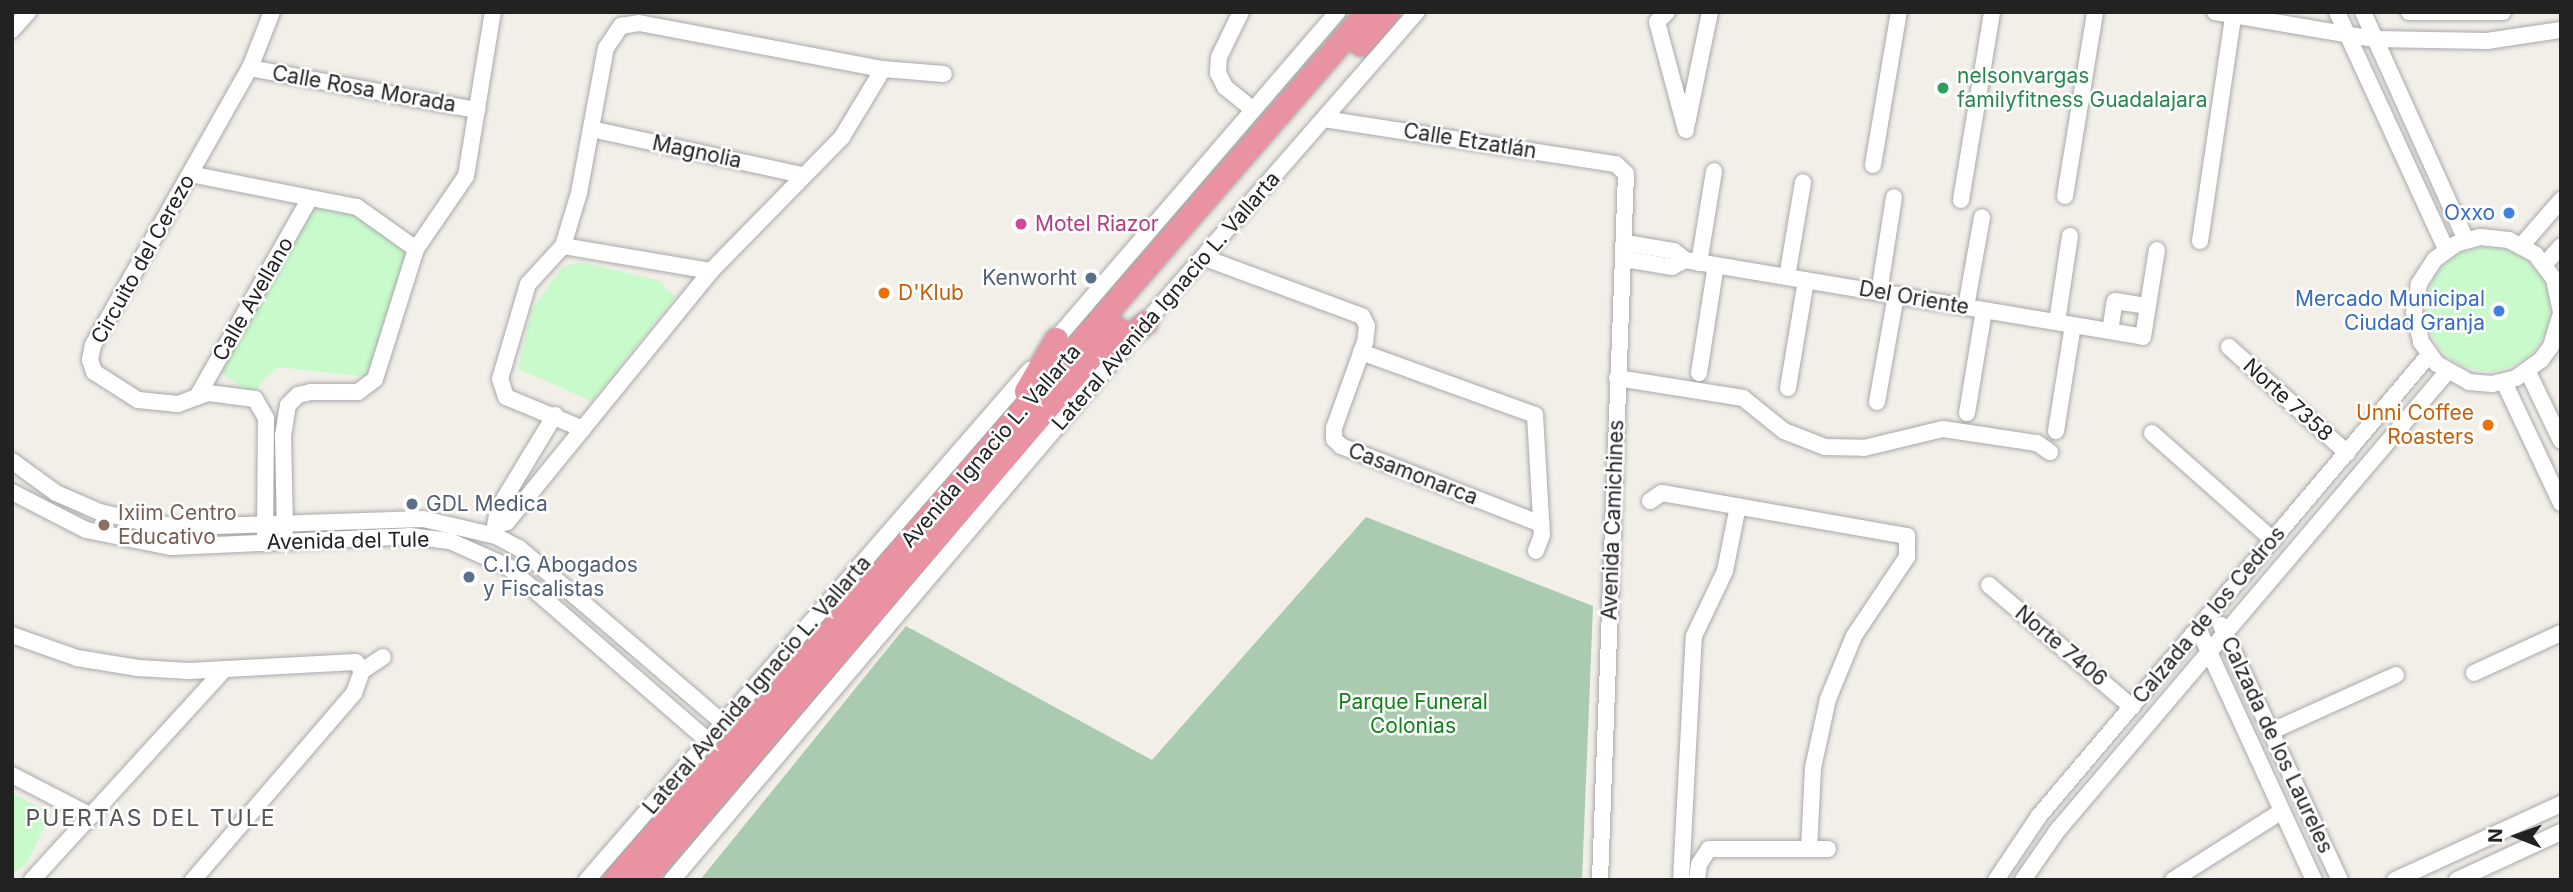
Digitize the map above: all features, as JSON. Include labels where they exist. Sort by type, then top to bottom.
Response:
[{"type":"highway","name":"Avenida Ignacio L. Vallarta","points":[[614,880],[1367,12]]},
{"type":"highway","name":"Avenida Ignacio L. Vallarta","points":[[642,880],[1387,12]]},
{"type":"highway","points":[[1069,381],[1146,322]]},
{"type":"highway","points":[[996,441],[1056,339]]},
{"type":"street","points":[[12,30],[28,12]]},
{"type":"street","name":"Circuito del Cerezo","points":[[266,418],[255,399],[235,393],[197,397],[178,404],[138,400],[94,372],[90,360],[93,345],[250,68],[272,12]]},
{"type":"street","points":[[285,542],[285,418],[298,395],[358,392],[375,379],[416,249],[466,176],[493,12]]},
{"type":"street","points":[[1241,12],[1219,57],[1217,74],[1225,87],[1253,110]]},
{"type":"street","name":"Lateral Avenida Ignacio L. Vallarta","points":[[587,880],[1337,12]]},
{"type":"street","name":"Lateral Avenida Ignacio L. Vallarta","points":[[672,880],[1146,322],[1205,258],[1417,12]]},
{"type":"street","points":[[1667,12],[1657,22],[1686,130],[1710,12]]},
{"type":"street","points":[[1873,165],[1899,12]]},
{"type":"street","points":[[1961,200],[1992,12]]},
{"type":"street","points":[[2065,196],[2095,12]]},
{"type":"street","points":[[2215,12],[2375,38],[2487,41],[2561,30]]},
{"type":"street","points":[[2337,12],[2446,249]]},
{"type":"street","points":[[2362,12],[2466,240]]},
{"type":"street","points":[[2409,12],[2504,12]]},
{"type":"street","points":[[2200,241],[2233,14]]},
{"type":"street","points":[[583,429],[555,415],[506,397],[500,379],[528,284],[563,246],[610,37],[630,24],[883,69],[944,74]]},
{"type":"street","name":"Calle Rosa Morada","points":[[250,68],[477,110]]},
{"type":"street","points":[[495,530],[507,522],[711,271],[842,137],[883,69]]},
{"type":"street","name":"Calle Etzatlán","points":[[1324,119],[1616,164]]},
{"type":"street","name":"Magnolia","points":[[591,129],[802,175]]},
{"type":"street","name":"Avenida Camichines","points":[[1600,880],[1617,378],[1628,187],[1626,174],[1616,164]]},
{"type":"street","points":[[1692,261],[1714,171]]},
{"type":"street","points":[[190,174],[309,200],[357,207],[416,249]]},
{"type":"street","points":[[1787,277],[1803,182]]},
{"type":"street","points":[[1877,402],[1894,197]]},
{"type":"street","name":"Calle Avellano","points":[[197,397],[309,200]]},
{"type":"street","points":[[2522,245],[2561,200]]},
{"type":"street","points":[[1966,307],[1982,217]]},
{"type":"street","points":[[2056,431],[2070,236]]},
{"type":"street","points":[[2495,237],[2522,245],[2545,264],[2554,279],[2561,313],[2552,346],[2528,372],[2504,382],[2480,384],[2447,372],[2429,355],[2416,328],[2415,298],[2426,270],[2446,249],[2466,240],[2495,237]]},
{"type":"street","points":[[563,246],[711,271]]},
{"type":"street","points":[[2545,264],[2561,246]]},
{"type":"street","points":[[2110,331],[2115,301],[2148,306],[2157,250]]},
{"type":"street","name":"Del Oriente","points":[[1626,251],[1672,267],[1692,261],[2143,337],[2148,306]]},
{"type":"street","name":"Casamonarca","points":[[1205,258],[1356,313],[1367,326],[1361,352],[1334,428],[1334,439],[1341,446],[1541,523]]},
{"type":"street","points":[[1699,373],[1716,265]]},
{"type":"street","points":[[1788,388],[1806,280]]},
{"type":"street","points":[[1967,413],[1984,310]]},
{"type":"street","name":"Norte 7358","points":[[2229,347],[2347,453]]},
{"type":"street","points":[[1361,352],[1535,415],[1541,523],[1536,551]]},
{"type":"street","name":"Calzada de los Cedros","points":[[1996,880],[2016,843],[2429,355]]},
{"type":"street","name":"Calzada de los Cedros","points":[[2023,880],[2036,857],[2447,372]]},
{"type":"street","points":[[2528,372],[2561,441]]},
{"type":"street","points":[[1617,378],[1743,398],[1784,431],[1825,447],[1864,448],[1943,429],[2037,443],[2050,452]]},
{"type":"street","points":[[2504,382],[2561,503]]},
{"type":"street","points":[[484,553],[495,530],[498,509],[555,415]]},
{"type":"street","points":[[265,543],[266,418],[285,418]]},
{"type":"street","points":[[2152,433],[2273,540]]},
{"type":"street","points":[[539,441],[561,454]]},
{"type":"street","name":"Avenida del Tule","points":[[12,461],[57,493],[100,512],[145,523],[265,524],[423,519],[495,530],[723,723]]},
{"type":"street","points":[[516,478],[533,489]]},
{"type":"street","name":"Avenida del Tule","points":[[12,492],[86,530],[132,542],[171,547],[409,536],[450,541],[484,553],[508,567],[708,741]]},
{"type":"street","points":[[1650,501],[1662,493],[1902,533],[1910,543],[1907,557],[1854,636],[1828,699],[1813,768],[1810,849]]},
{"type":"street","points":[[1681,880],[1694,636],[1724,572],[1738,506]]},
{"type":"street","name":"Norte 7406","points":[[1989,585],[2132,706]]},
{"type":"street","name":"Calzada de los Laureles","points":[[2214,610],[2340,880]]},
{"type":"street","name":"Calzada de los Laureles","points":[[2198,628],[2314,880]]},
{"type":"street","points":[[2474,673],[2561,633]]},
{"type":"street","points":[[12,635],[106,664],[225,669],[346,661],[356,662],[362,671]]},
{"type":"street","points":[[193,880],[354,692],[362,671],[383,657]]},
{"type":"street","points":[[32,880],[225,669]]},
{"type":"street","points":[[2272,731],[2396,675]]},
{"type":"street","points":[[2147,689],[2167,701]]},
{"type":"street","points":[[2269,782],[2291,772]]},
{"type":"street","points":[[12,775],[91,816]]},
{"type":"street","points":[[2395,880],[2561,804]]},
{"type":"street","points":[[2173,880],[2282,811]]},
{"type":"street","points":[[2457,880],[2561,832]]},
{"type":"street","points":[[1685,834],[1709,849],[1828,849]]},
{"type":"street","points":[[1697,880],[1699,864],[1709,849]]},
{"type":"green space","points":[[310,206],[352,212],[411,250],[369,377],[277,367],[252,393],[216,370]]},
{"type":"green space","points":[[2488,247],[2512,251],[2532,265],[2546,285],[2550,309],[2546,333],[2532,353],[2512,367],[2488,371],[2464,367],[2444,353],[2430,333],[2426,309],[2430,285],[2444,265],[2464,251]]},
{"type":"green space","points":[[580,262],[658,280],[675,297],[592,401],[518,369],[532,309],[562,267]]},
{"type":"green space","name":"Parque Funeral Colonias","points":[[1366,517],[1593,606],[1582,880],[700,880],[906,626],[1152,760]]},
{"type":"green space","points":[[12,793],[51,814],[26,864],[12,875]]},
{"type":"place","name":"nelsonvargas familyfitness Guadalajara","points":[[1943,88]]},
{"type":"place","name":"Oxxo","points":[[2509,213]]},
{"type":"place","name":"Motel Riazor","points":[[1021,224]]},
{"type":"place","name":"Kenworht","points":[[1091,278]]},
{"type":"place","name":"D'Klub","points":[[884,293]]},
{"type":"place","name":"Mercado Municipal Ciudad Granja","points":[[2499,311]]},
{"type":"place","name":"Unni Coffee Roasters","points":[[2488,425]]},
{"type":"place","name":"GDL Medica","points":[[412,504]]},
{"type":"place","name":"Ixiim Centro Educativo","points":[[104,525]]},
{"type":"place","name":"C.I.G Abogados y Fiscalistas","points":[[469,577]]},
{"type":"district","name":"PUERTAS DEL TULE","points":[[151,818]]}]
